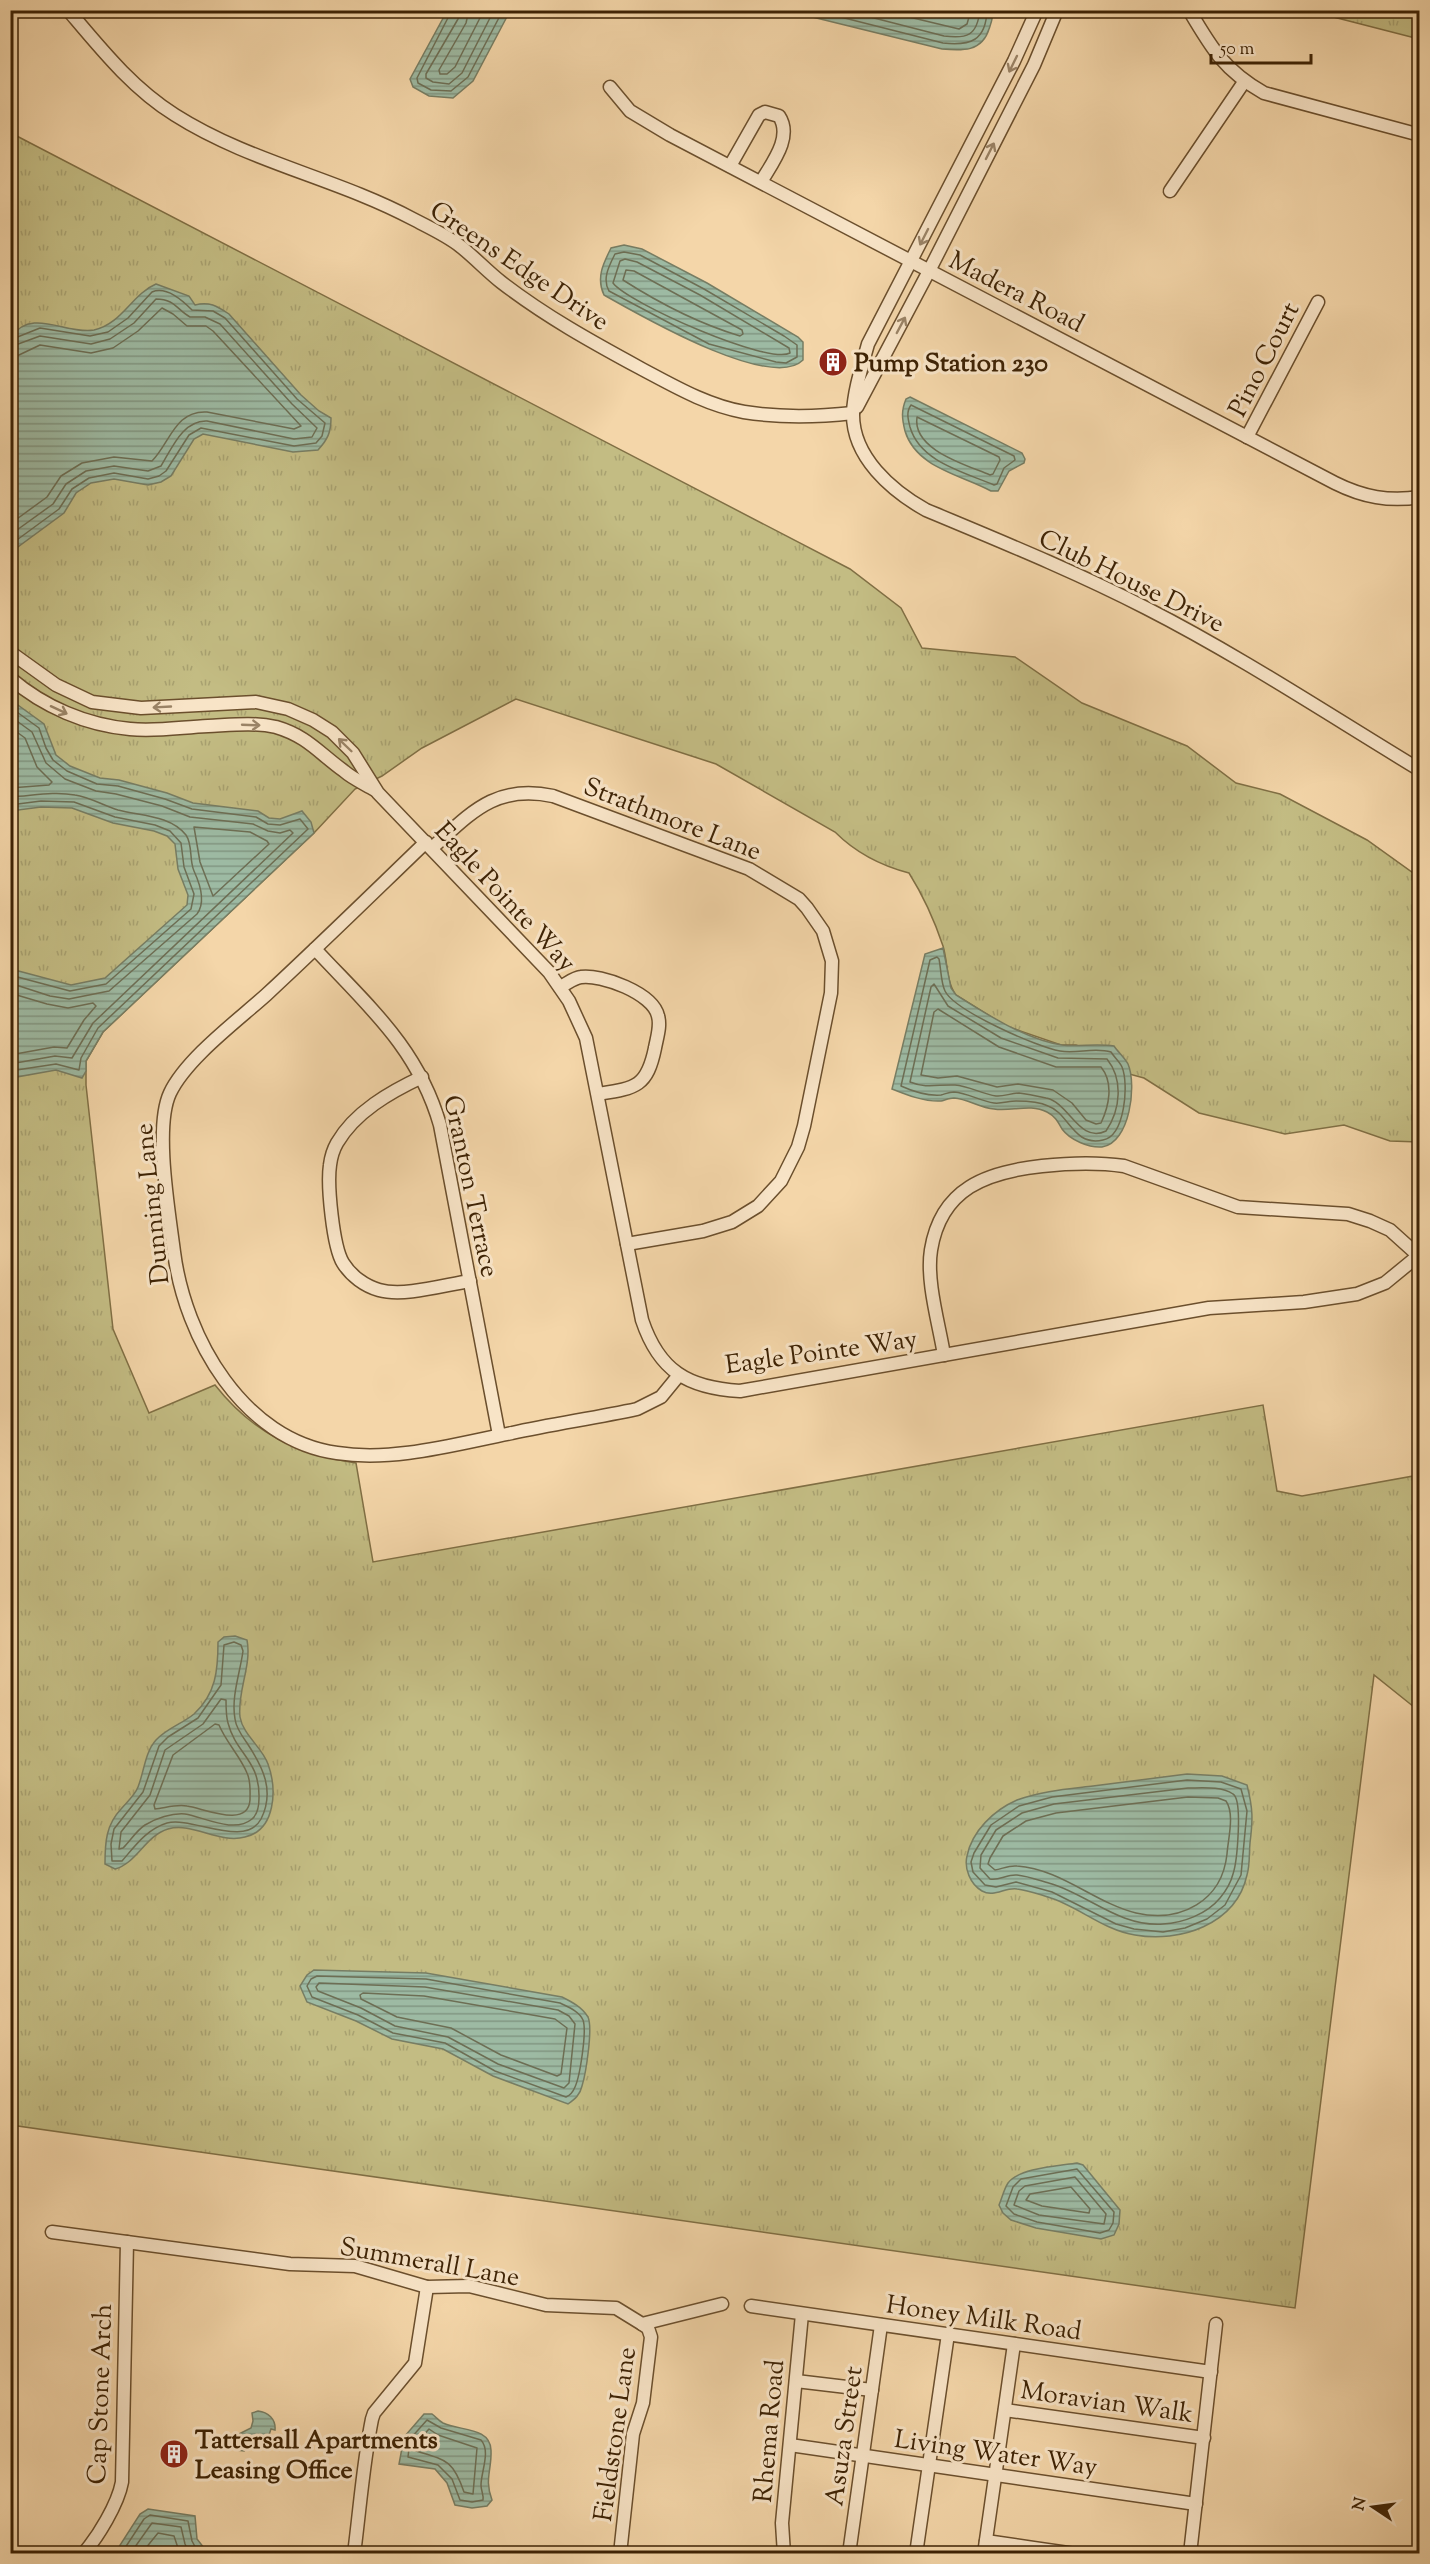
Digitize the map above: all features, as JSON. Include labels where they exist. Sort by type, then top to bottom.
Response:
[{"type":"street","name":"Greens Edge Drive","points":[[68,10],[108,57],[136,85],[174,114],[217,138],[253,154],[353,191],[412,218],[459,244],[500,281],[545,314],[592,343],[673,387],[707,401],[743,411],[779,416],[816,417],[853,413]]},
{"type":"street","name":"Club House Drive","points":[[1037,10],[1014,61],[868,344],[857,384],[853,413],[861,446],[887,484],[906,499],[926,510],[1074,573],[1146,608],[1216,646],[1419,770]]},
{"type":"street","points":[[853,413],[929,271],[1034,65],[1057,10]]},
{"type":"street","points":[[1189,10],[1221,61],[1244,82],[1264,93],[1419,135]]},
{"type":"street","points":[[1170,191],[1244,82]]},
{"type":"street","name":"Madera Road","points":[[610,87],[635,115],[911,262],[1351,491],[1382,499],[1419,497]]},
{"type":"street","points":[[730,166],[759,115],[765,112],[779,116],[783,122],[782,144],[761,182]]},
{"type":"street","name":"Pino Court","points":[[1247,437],[1318,302]]},
{"type":"street","name":"Eagle Pointe Way","points":[[10,652],[56,686],[92,702],[141,708],[256,702],[288,709],[313,720],[332,732],[353,753],[378,793],[549,972],[582,1026],[647,1335],[661,1358],[679,1375],[700,1385],[740,1391],[1209,1308],[1304,1302],[1357,1294],[1385,1283],[1419,1257]]},
{"type":"street","name":"Eagle Pointe Way","points":[[10,678],[48,705],[70,715],[108,726],[132,730],[249,724],[284,730],[315,745],[344,771],[378,793]]},
{"type":"street","name":"Strathmore Lane","points":[[429,845],[487,801],[513,793],[539,793],[553,796],[749,869],[799,899],[823,931],[832,961],[831,993],[798,1148],[781,1181],[758,1206],[732,1222],[703,1231],[627,1244]]},
{"type":"street","name":"Dunning Lane","points":[[429,845],[191,1063],[177,1080],[166,1102],[162,1135],[173,1246],[179,1282],[191,1318],[215,1367],[238,1397],[271,1427],[305,1444],[334,1453],[383,1455],[438,1447],[637,1409],[661,1397],[679,1375]]},
{"type":"street","name":"Granton Terrace","points":[[315,949],[394,1034],[422,1077],[440,1125],[500,1435]]},
{"type":"street","points":[[560,987],[576,978],[590,977],[641,994],[654,1006],[658,1014],[659,1023],[651,1065],[643,1081],[626,1090],[598,1094]]},
{"type":"street","points":[[422,1077],[392,1091],[376,1103],[351,1125],[334,1149],[329,1172],[337,1249],[344,1265],[356,1278],[383,1291],[401,1292],[470,1281]]},
{"type":"street","points":[[944,1355],[930,1267],[934,1234],[940,1220],[959,1195],[982,1179],[1010,1169],[1084,1162],[1124,1166],[1238,1207],[1348,1214],[1390,1230],[1419,1257]]},
{"type":"street","name":"Summerall Lane","points":[[52,2232],[290,2264],[356,2266],[427,2287],[469,2286],[546,2305],[609,2307],[621,2311],[642,2324]]},
{"type":"street","name":"Cap Stone Arch","points":[[83,2553],[93,2548],[118,2497],[122,2482],[127,2242]]},
{"type":"street","points":[[354,2553],[363,2492],[363,2465],[372,2419],[374,2413],[415,2363],[427,2287]]},
{"type":"street","points":[[642,2324],[722,2304]]},
{"type":"street","name":"Honey Milk Road","points":[[752,2306],[1211,2372]]},
{"type":"street","name":"Rhema Road","points":[[784,2553],[782,2523],[802,2314]]},
{"type":"street","name":"Fieldstone Lane","points":[[620,2553],[633,2434],[643,2403],[651,2337],[648,2328],[642,2324]]},
{"type":"street","points":[[1190,2553],[1216,2324]]},
{"type":"street","name":"Asuza Street","points":[[849,2553],[881,2325]]},
{"type":"street","points":[[916,2553],[948,2334]]},
{"type":"street","points":[[1014,2344],[985,2547],[1075,2553]]},
{"type":"street","points":[[796,2381],[872,2390]]},
{"type":"street","name":"Moravian Walk","points":[[1005,2410],[1204,2438]]},
{"type":"street","name":"Living Water Way","points":[[790,2445],[1196,2504]]},
{"type":"green space","points":[[1310,11],[1419,11],[1419,39]]},
{"type":"green space","points":[[11,133],[850,569],[901,608],[922,648],[1015,657],[1082,703],[1187,746],[1236,783],[1280,794],[1367,840],[1420,878],[1419,1142],[1390,1141],[1344,1125],[1285,1134],[1199,1113],[1144,1078],[1129,1074],[1128,1065],[1076,1045],[1061,1045],[1006,1026],[956,995],[950,984],[945,952],[936,927],[909,873],[869,857],[851,846],[835,832],[716,764],[516,699],[422,748],[382,776],[355,789],[314,833],[103,1032],[86,1061],[86,1085],[113,1329],[149,1413],[215,1385],[245,1416],[277,1439],[314,1454],[356,1463],[373,1562],[1263,1405],[1277,1491],[1302,1496],[1419,1475],[1419,1711],[1374,1675],[1295,2308],[11,2125]]},
{"type":"water","points":[[992,10],[993,15],[986,37],[976,46],[964,50],[942,49],[788,11]]},
{"type":"water","points":[[447,11],[510,11],[473,81],[453,98],[429,96],[413,87],[410,79]]},
{"type":"water","points":[[624,245],[642,249],[707,283],[798,337],[803,342],[803,360],[787,367],[763,366],[735,359],[673,332],[604,295],[601,277],[605,260],[611,248]]},
{"type":"water","points":[[156,284],[189,296],[195,305],[213,305],[229,314],[301,395],[331,418],[327,439],[318,450],[293,452],[203,434],[194,439],[171,476],[161,482],[148,485],[114,479],[91,483],[76,493],[64,513],[11,552],[11,337],[19,328],[29,324],[50,324],[83,331],[104,327]]},
{"type":"water","points":[[910,397],[1022,453],[1024,463],[1009,471],[998,491],[991,491],[941,469],[919,454],[905,431],[903,411],[906,399]]},
{"type":"water","points":[[11,700],[44,724],[56,755],[70,766],[100,778],[119,780],[167,793],[193,803],[258,811],[269,818],[280,819],[302,811],[311,822],[314,833],[103,1032],[86,1061],[86,1071],[82,1078],[56,1070],[11,1078],[11,969],[71,985],[105,978],[187,905],[188,895],[178,869],[175,844],[167,836],[154,831],[113,823],[72,808],[41,807],[11,811]]},
{"type":"water","points":[[943,948],[951,988],[956,995],[993,1018],[1035,1038],[1049,1042],[1062,1045],[1114,1046],[1128,1064],[1132,1085],[1125,1125],[1112,1143],[1097,1147],[1080,1142],[1065,1133],[1052,1115],[1041,1109],[994,1109],[954,1098],[941,1101],[929,1100],[892,1089],[925,954]]},
{"type":"water","points":[[235,1636],[247,1640],[248,1650],[240,1717],[245,1730],[268,1764],[273,1785],[271,1807],[263,1826],[255,1833],[235,1838],[216,1836],[187,1828],[168,1829],[153,1837],[123,1866],[115,1869],[105,1864],[109,1828],[116,1815],[137,1790],[152,1745],[160,1736],[194,1714],[201,1706],[214,1681],[218,1642],[224,1637]]},
{"type":"water","points":[[1187,1774],[1222,1776],[1247,1785],[1251,1808],[1249,1867],[1241,1892],[1231,1907],[1203,1927],[1170,1936],[1135,1935],[1112,1928],[1059,1901],[1032,1892],[1013,1889],[986,1893],[974,1884],[969,1875],[966,1861],[974,1838],[985,1822],[1008,1804],[1035,1794]]},
{"type":"water","points":[[314,1970],[426,1973],[562,1997],[583,2010],[588,2017],[587,2061],[580,2092],[568,2104],[493,2076],[443,2049],[392,2039],[356,2021],[307,2002],[300,1986],[307,1975]]},
{"type":"water","points":[[1077,2163],[1083,2165],[1120,2210],[1119,2224],[1114,2235],[1101,2239],[1036,2228],[1011,2220],[1003,2213],[999,2205],[1008,2183],[1013,2178],[1040,2168]]},
{"type":"water","points":[[258,2411],[271,2417],[275,2430],[271,2429],[269,2435],[257,2442],[244,2444],[244,2451],[236,2450],[231,2445],[231,2438],[251,2428],[252,2413]]},
{"type":"water","points":[[424,2414],[432,2414],[443,2423],[480,2433],[485,2437],[491,2450],[489,2486],[492,2500],[487,2506],[472,2508],[455,2505],[447,2483],[435,2469],[399,2464],[404,2437]]},
{"type":"water","points":[[148,2509],[195,2516],[197,2539],[208,2553],[115,2553],[140,2514]]},
{"type":"place","name":"Pump Station 230","points":[[833,362]]},
{"type":"place","name":"Tattersall Apartments Leasing Office","points":[[174,2454]]}]
